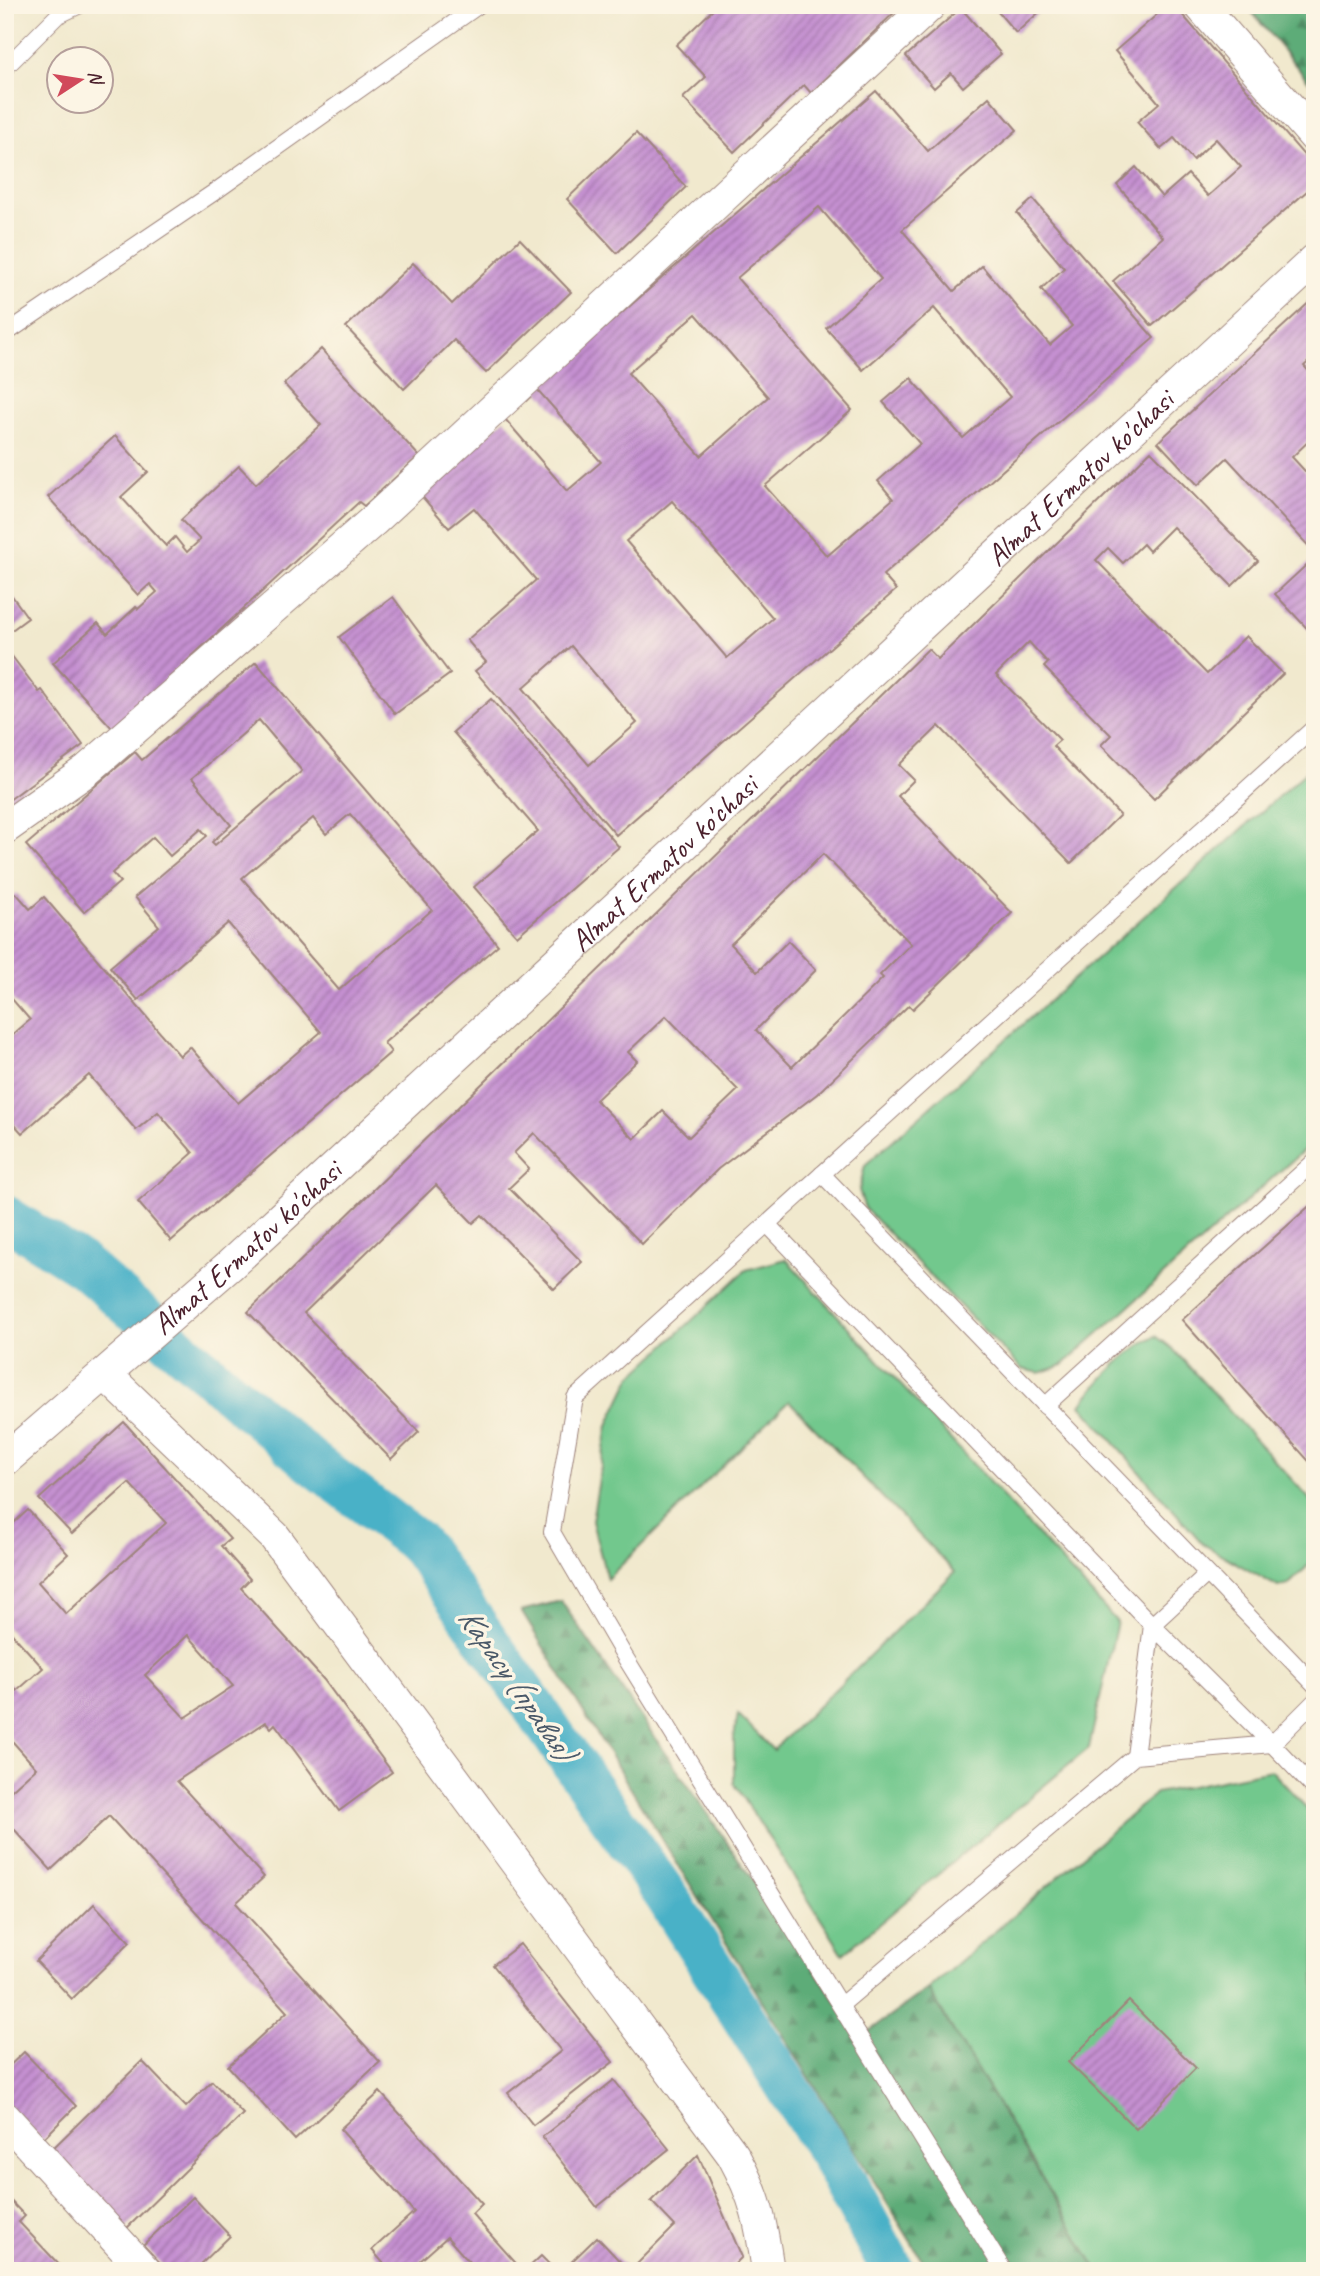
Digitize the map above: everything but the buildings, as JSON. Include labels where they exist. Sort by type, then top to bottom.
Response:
[{"type":"street","points":[[5,828],[87,770],[373,521],[930,5]]},
{"type":"street","points":[[1200,5],[1315,137]]},
{"type":"street","name":"Almat Ermatov ko'chasi","points":[[5,1460],[229,1266],[1315,260]]},
{"type":"street","points":[[111,1368],[274,1536],[733,2155],[751,2186],[761,2219],[768,2271]]},
{"type":"street","points":[[5,2118],[145,2271]]},
{"type":"lane","points":[[5,68],[57,16],[80,5]]},
{"type":"lane","points":[[5,334],[216,191],[479,5]]},
{"type":"lane","points":[[1004,2271],[625,1657],[552,1532],[575,1398],[1315,727]]},
{"type":"lane","points":[[1045,1406],[1315,1161]]},
{"type":"lane","points":[[822,1174],[1315,1685]]},
{"type":"lane","points":[[767,1224],[1152,1625],[1315,1788]]},
{"type":"lane","points":[[1135,1756],[1152,1625],[1207,1574]]},
{"type":"lane","points":[[841,2005],[1135,1756],[1272,1744],[1315,1701]]},
{"type":"green space","points":[[1246,5],[1315,5],[1315,89]]},
{"type":"green space","points":[[1315,764],[1315,1140],[1063,1365],[1040,1373],[1022,1369],[865,1209],[859,1190],[865,1165]]},
{"type":"green space","points":[[786,1259],[1117,1622],[1089,1748],[843,1954],[734,1783],[734,1737],[738,1714],[773,1750],[955,1572],[789,1401],[607,1579],[592,1521],[608,1425],[631,1377],[746,1270]]},
{"type":"green space","points":[[1156,1336],[1173,1349],[1315,1505],[1315,1559],[1289,1584],[1278,1587],[1203,1544],[1081,1405],[1115,1366],[1136,1348]]},
{"type":"green space","points":[[561,1601],[861,2037],[928,1989],[1098,2271],[929,2271],[521,1611]]},
{"type":"green space","points":[[1271,1770],[1315,1817],[1315,2271],[1098,2271],[928,1989],[1156,1793]]},
{"type":"waterway","name":"Карасу (правая)","points":[[5,1217],[83,1266],[308,1459],[419,1544],[665,1894],[830,2154],[893,2271]]}]
